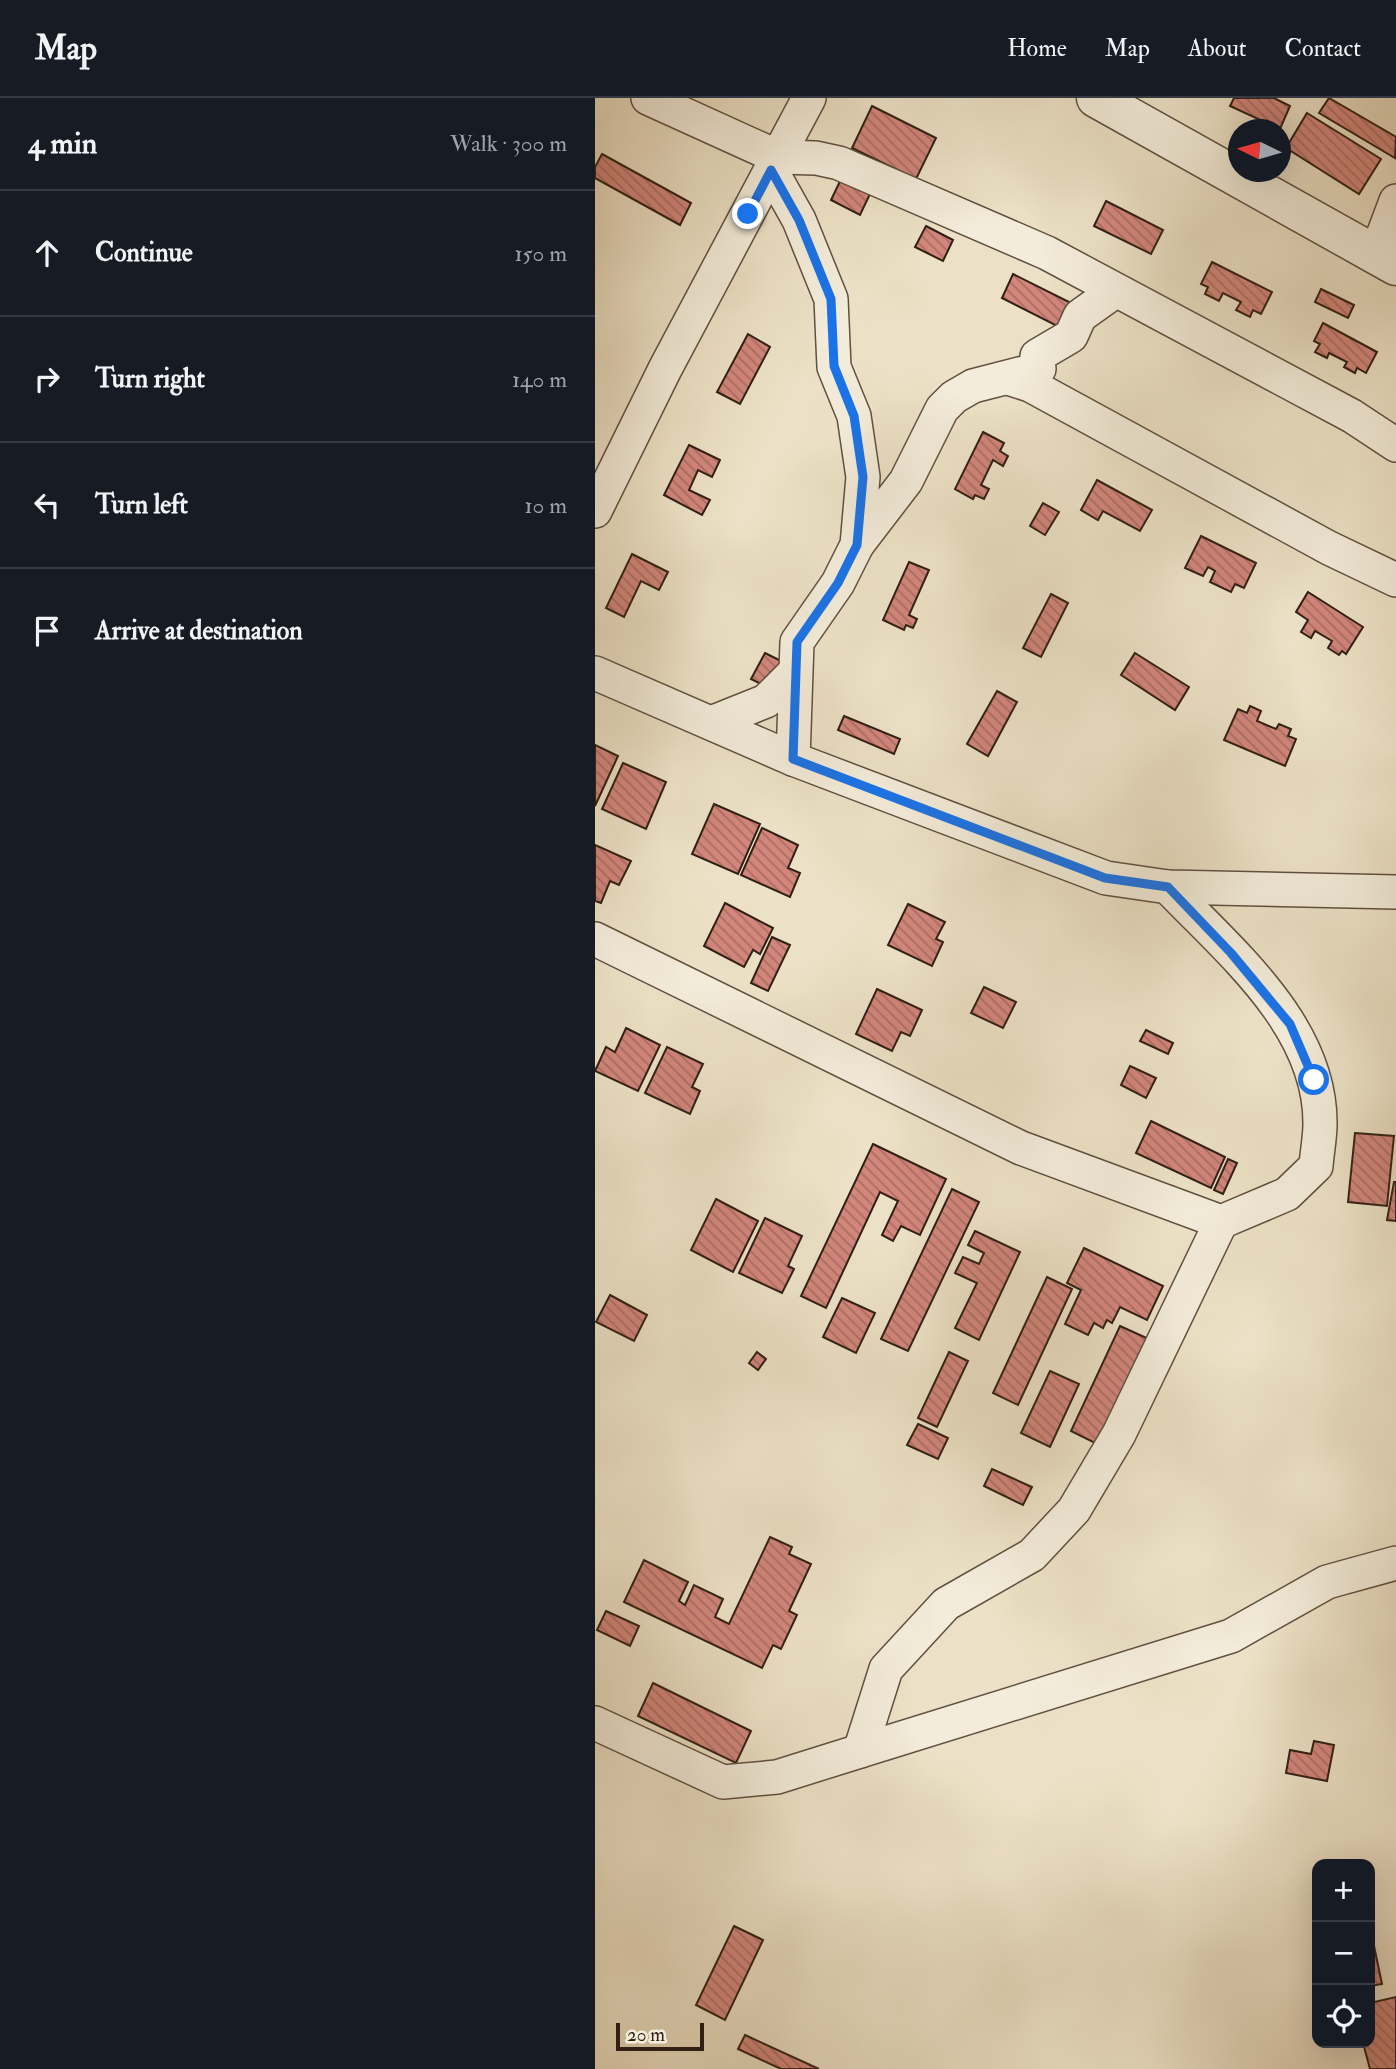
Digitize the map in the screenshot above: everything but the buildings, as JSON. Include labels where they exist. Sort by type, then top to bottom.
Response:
[{"type":"street","points":[[648,98],[774,163],[831,299],[834,366],[854,416],[863,477],[857,545]]},
{"type":"street","points":[[595,511],[665,369],[809,98]]},
{"type":"street","points":[[1096,98],[1386,260],[1396,201]]},
{"type":"street","points":[[774,163],[802,157],[839,163],[1047,253],[1352,416],[1396,446]]},
{"type":"street","points":[[1025,377],[1037,356],[1071,336],[1080,316],[1115,291]]},
{"type":"street","points":[[793,759],[797,642],[838,583],[857,545],[906,481],[942,409],[973,386],[1025,377],[1329,548],[1396,580]]},
{"type":"street","points":[[711,723],[766,701],[795,672]]},
{"type":"street","points":[[595,673],[793,759],[1105,878],[1168,887],[1396,892]]},
{"type":"street","points":[[860,1751],[885,1668],[946,1604],[1032,1555],[1074,1510],[1119,1434],[1221,1222],[1287,1194],[1316,1166],[1320,1122],[1314,1080],[1290,1024],[1231,953],[1168,887]]},
{"type":"street","points":[[595,939],[1021,1148],[1221,1222]]},
{"type":"street","points":[[595,1723],[723,1782],[777,1777],[1231,1636],[1327,1582],[1396,1563]]},
{"type":"route","points":[[748,214],[771,170],[799,220],[831,299],[834,366],[854,416],[863,477],[857,545],[838,583],[797,642],[793,759],[1105,878],[1168,887],[1231,953],[1290,1024],[1314,1080]]}]
